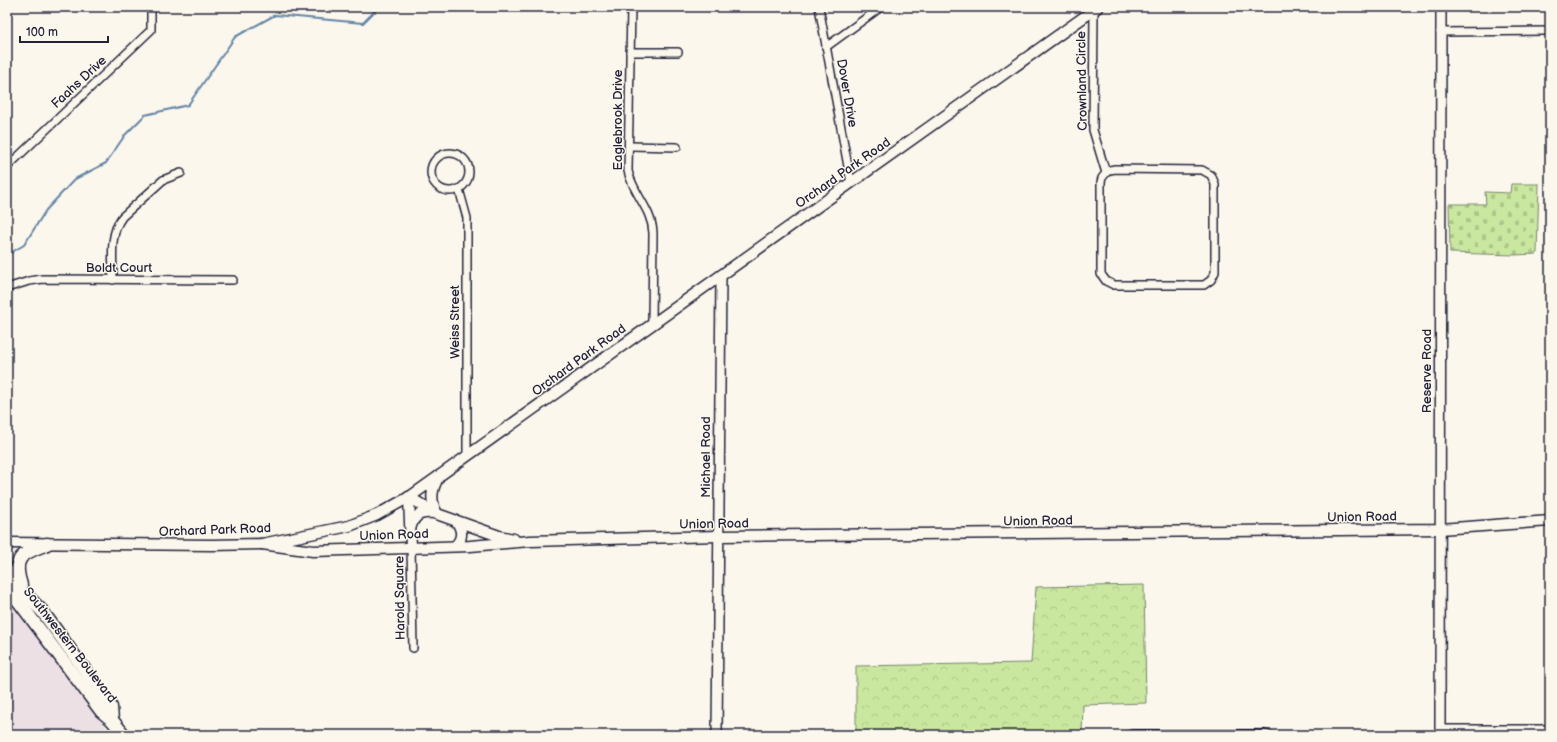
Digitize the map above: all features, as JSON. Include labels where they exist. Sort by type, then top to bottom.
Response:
[{"type":"highway","points":[[23,592],[17,572],[18,562],[24,554],[47,544]]},
{"type":"highway","name":"Southwestern Boulevard","points":[[7,571],[23,592],[42,611],[111,707],[112,720]]},
{"type":"highway","name":"Southwestern Boulevard","points":[[7,586],[101,711],[112,720],[124,735]]},
{"type":"main road","name":"Orchard Park Road","points":[[7,543],[262,544],[349,526],[377,515],[409,497],[1096,9]]},
{"type":"main road","points":[[409,530],[412,521],[417,515],[421,513],[437,514],[433,505],[432,495],[434,485],[440,475]]},
{"type":"main road","name":"Union Road","points":[[409,497],[437,514],[499,536],[526,541]]},
{"type":"main road","points":[[409,497],[409,530],[411,547]]},
{"type":"main road","points":[[455,546],[460,542],[462,536],[460,526],[456,521]]},
{"type":"main road","name":"Union Road","points":[[262,544],[313,551],[455,546],[526,541],[718,536],[1440,529],[1550,521]]},
{"type":"street","name":"Faahs Drive","points":[[7,167],[151,30],[151,7]]},
{"type":"street","name":"Eaglebrook Drive","points":[[631,7],[630,177],[638,196],[649,213],[653,230],[652,324]]},
{"type":"street","name":"Dover Drive","points":[[819,7],[851,184]]},
{"type":"street","points":[[826,47],[881,7]]},
{"type":"street","name":"Reserve Road","points":[[1440,732],[1441,7]]},
{"type":"street","name":"Crownland Circle","points":[[1096,9],[1093,130],[1106,174]]},
{"type":"street","points":[[1440,32],[1550,31]]},
{"type":"street","points":[[630,52],[678,52]]},
{"type":"street","points":[[629,146],[677,147]]},
{"type":"street","points":[[450,152],[457,154],[464,157],[468,164],[470,171],[469,178],[465,185],[459,190],[444,190],[437,186],[433,180],[431,173],[432,165],[442,154],[450,152]]},
{"type":"street","points":[[1115,169],[1202,170],[1211,175],[1215,184],[1215,272],[1211,280],[1204,285],[1114,285],[1106,281],[1101,274],[1101,190],[1102,178],[1106,174],[1110,170],[1115,169]]},
{"type":"street","points":[[113,280],[113,237],[118,223],[122,217],[163,180],[181,173]]},
{"type":"street","name":"Weiss Street","points":[[459,190],[468,218],[466,456]]},
{"type":"street","name":"Michael Road","points":[[717,735],[721,275]]},
{"type":"street","name":"Boldt Court","points":[[7,288],[35,280],[233,280]]},
{"type":"street","name":"Harold Square","points":[[411,547],[413,648]]},
{"type":"street","points":[[1440,732],[1550,729]]},
{"type":"street","points":[[1128,735],[1269,735]]},
{"type":"shaded area","points":[[7,590],[96,714],[113,735],[7,735]]},
{"type":"green space","points":[[1511,184],[1539,184],[1537,254],[1514,255],[1450,253],[1449,204],[1486,204],[1485,192],[1510,193]]},
{"type":"green space","points":[[1144,585],[1146,703],[1083,705],[1082,735],[856,735],[856,666],[1031,663],[1036,587]]},
{"type":"waterway","points":[[7,255],[24,245],[46,210],[75,179],[106,163],[125,135],[145,115],[188,105],[235,37],[275,15],[363,23],[379,7]]}]
